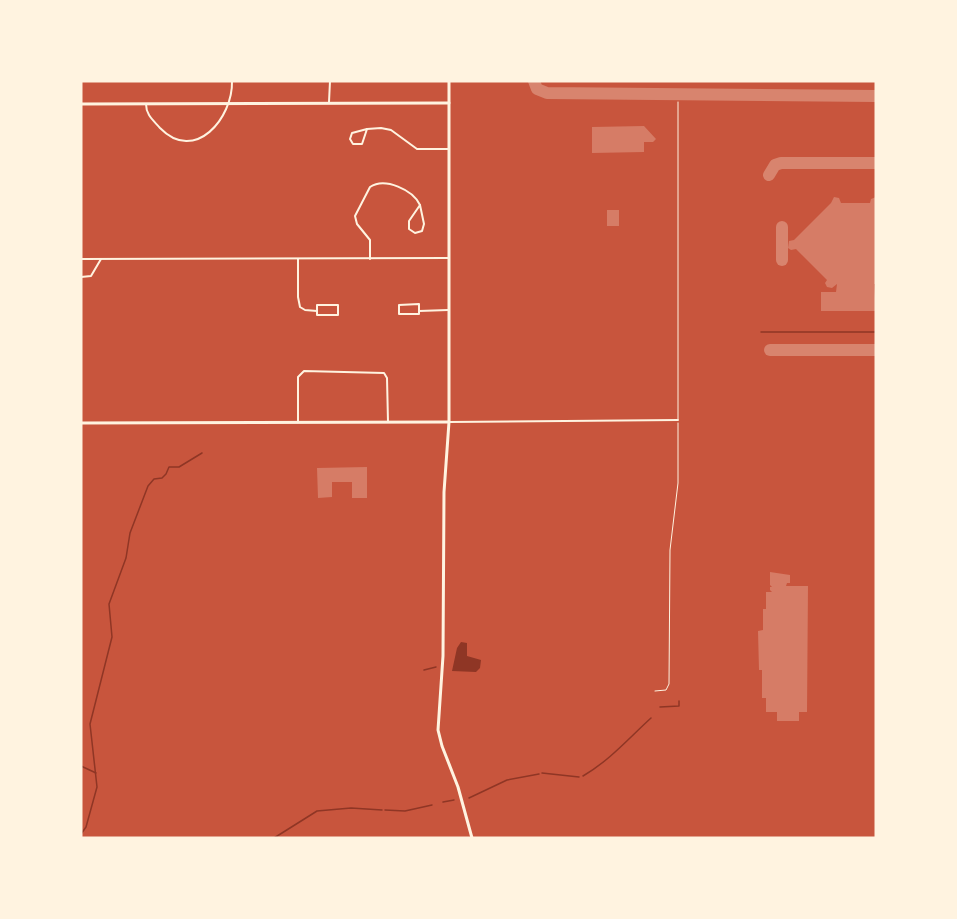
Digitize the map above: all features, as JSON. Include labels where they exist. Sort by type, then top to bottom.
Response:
[{"type":"street","points":[[146,104],[149,116],[169,137],[176,141],[187,142],[204,136],[219,120],[229,104],[232,81]]},
{"type":"street","points":[[329,103],[330,81]]},
{"type":"street","points":[[448,81],[449,422],[444,492],[443,656],[438,733],[458,787],[472,838]]},
{"type":"street","points":[[81,104],[449,103]]},
{"type":"street","points":[[367,129],[362,144],[353,144],[350,139],[352,133],[367,129],[381,128],[391,130],[417,149],[448,149]]},
{"type":"street","points":[[370,259],[370,240],[357,224],[355,216],[370,187],[379,184],[404,189],[415,196],[420,205],[424,226],[422,231],[415,233],[409,229],[409,223],[420,205]]},
{"type":"street","points":[[81,259],[448,258]]},
{"type":"street","points":[[298,259],[299,305],[305,310],[317,311]]},
{"type":"street","points":[[81,277],[91,276],[101,260]]},
{"type":"street","points":[[419,311],[419,304],[399,305],[399,314],[449,310]]},
{"type":"street","points":[[317,305],[338,305],[338,315],[317,315],[317,311],[317,305]]},
{"type":"street","points":[[298,422],[298,378],[304,371],[384,373],[387,378],[388,422]]},
{"type":"street","points":[[81,423],[678,420]]},
{"type":"lane","points":[[655,691],[666,690],[669,684],[670,550],[678,483],[678,102]]},
{"type":"shaded area","points":[[461,642],[467,643],[467,656],[481,660],[480,668],[476,672],[452,671],[457,648]]},
{"type":"building","points":[[644,126],[656,139],[653,142],[644,142],[644,152],[592,153],[592,127]]},
{"type":"building","points":[[834,197],[839,198],[841,203],[870,203],[871,199],[876,197],[876,284],[874,284],[876,311],[821,311],[821,292],[836,292],[837,284],[832,288],[827,287],[825,283],[827,280],[796,249],[788,248],[789,241],[794,240],[831,203]]},
{"type":"building","points":[[607,210],[619,210],[619,226],[607,226]]},
{"type":"building","points":[[367,467],[367,498],[352,498],[352,482],[332,482],[332,497],[318,498],[317,468]]},
{"type":"building","points":[[770,572],[790,575],[790,583],[786,586],[808,586],[807,712],[799,712],[799,721],[777,721],[777,712],[766,712],[766,698],[762,698],[758,631],[763,630],[766,592],[772,592]]},
{"type":"waterway","points":[[761,332],[876,332]]},
{"type":"waterway","points":[[81,834],[86,827],[97,787],[90,724],[112,637],[109,604],[126,558],[130,533],[148,486],[154,479],[162,478],[169,467],[179,467],[202,453]]},
{"type":"waterway","points":[[424,670],[436,667]]},
{"type":"waterway","points":[[660,707],[679,706],[679,701]]},
{"type":"waterway","points":[[583,776],[610,756],[651,718]]},
{"type":"waterway","points":[[81,766],[96,773]]},
{"type":"waterway","points":[[542,773],[579,777]]},
{"type":"waterway","points":[[469,798],[507,780],[539,774]]},
{"type":"waterway","points":[[443,802],[454,800]]},
{"type":"waterway","points":[[385,810],[405,811],[432,805]]},
{"type":"waterway","points":[[274,838],[317,811],[351,808],[382,810]]},
{"type":"taxiway","points":[[534,81],[537,89],[547,93],[876,96]]},
{"type":"taxiway","points":[[769,175],[775,165],[781,163],[876,163]]},
{"type":"taxiway","points":[[782,227],[782,260]]},
{"type":"taxiway","points":[[770,350],[876,350]]}]
